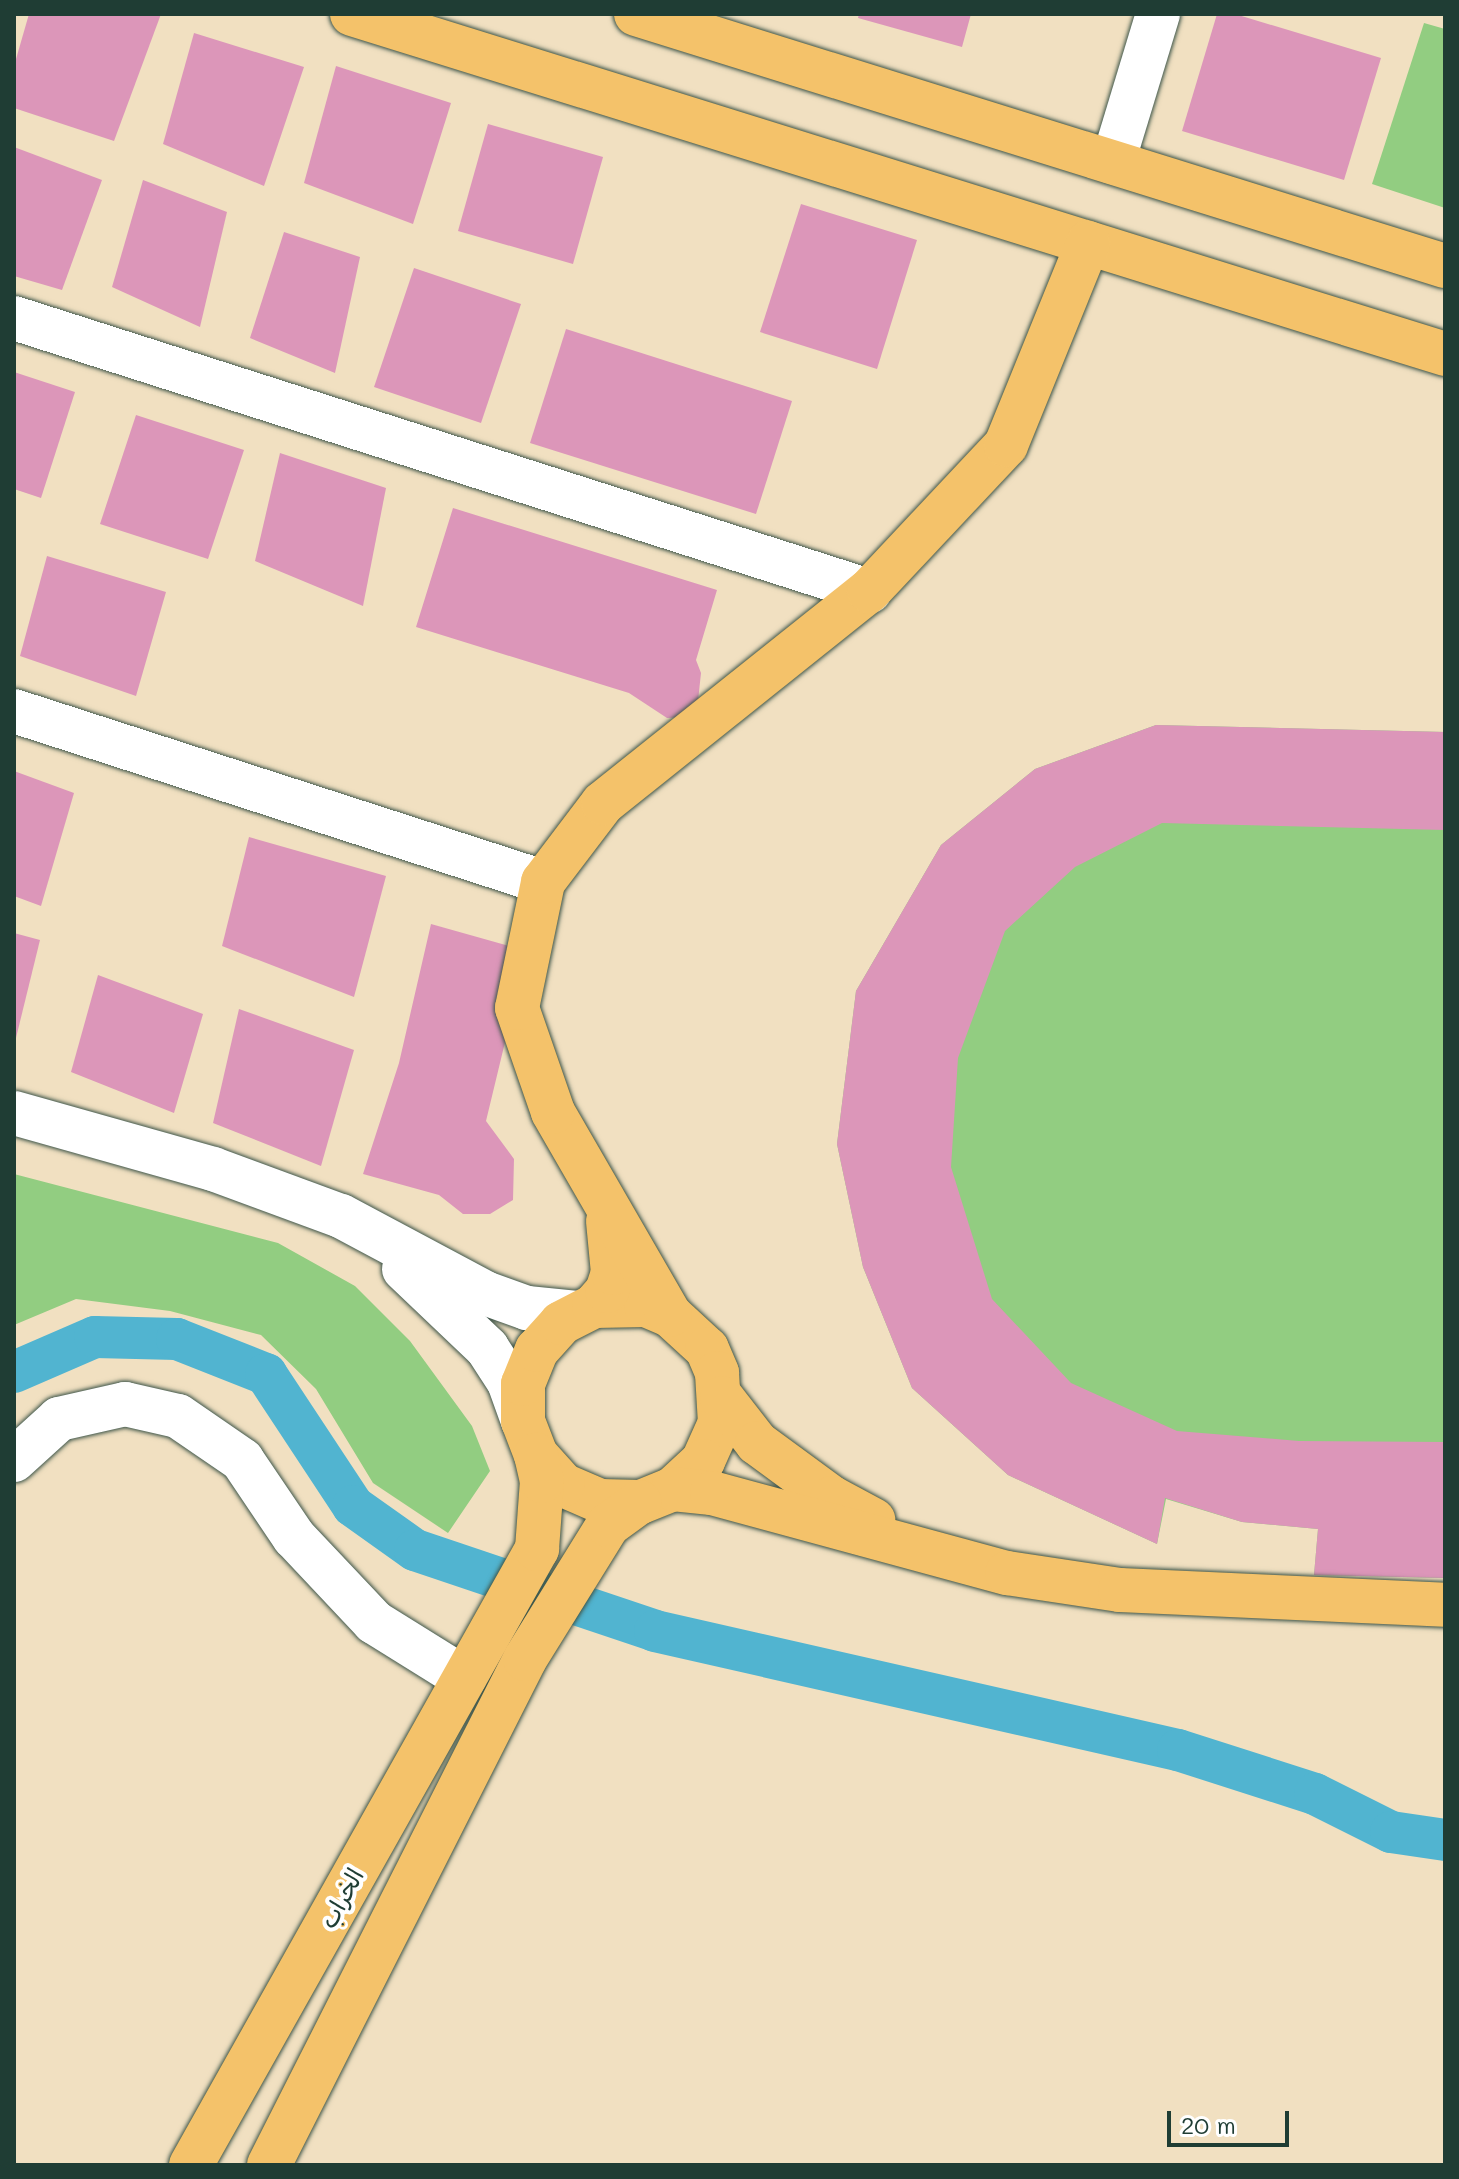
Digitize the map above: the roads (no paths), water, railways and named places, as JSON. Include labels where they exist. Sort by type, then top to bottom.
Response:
[{"type":"main road","points":[[352,14],[1445,354]]},
{"type":"main road","points":[[636,14],[1445,266]]},
{"type":"main road","points":[[935,1553],[832,1498],[757,1443],[722,1398],[707,1349],[670,1315],[603,1204],[553,1112],[517,1008],[543,882],[603,803],[869,591],[1006,445],[1088,243]]},
{"type":"main road","points":[[603,1204],[613,1239],[613,1273],[585,1310],[548,1335],[529,1367],[529,1438],[556,1478],[581,1495],[600,1501],[712,1493],[1007,1573],[1120,1590],[1445,1605]]},
{"type":"main road","points":[[585,1310],[646,1305],[670,1315]]},
{"type":"main road","points":[[269,2165],[525,1659],[578,1569],[608,1525],[657,1496],[703,1461],[713,1443],[722,1398]]},
{"type":"main road","name":"الخراب","points":[[191,2165],[537,1549],[542,1481],[529,1438]]},
{"type":"street","points":[[1113,162],[1158,14]]},
{"type":"street","points":[[14,318],[869,591]]},
{"type":"street","points":[[14,711],[543,882]]},
{"type":"street","points":[[14,1113],[213,1169],[341,1216],[485,1293],[527,1308],[585,1310]]},
{"type":"street","points":[[341,1216],[446,1304],[487,1348],[509,1382],[529,1438]]},
{"type":"street","points":[[14,1460],[59,1419],[125,1404],[178,1416],[242,1460],[294,1537],[374,1622],[464,1678]]},
{"type":"waterway","points":[[14,1372],[95,1337],[177,1339],[266,1374],[353,1506],[415,1550],[655,1631],[1178,1750],[1315,1794],[1391,1832],[1445,1840]]}]
